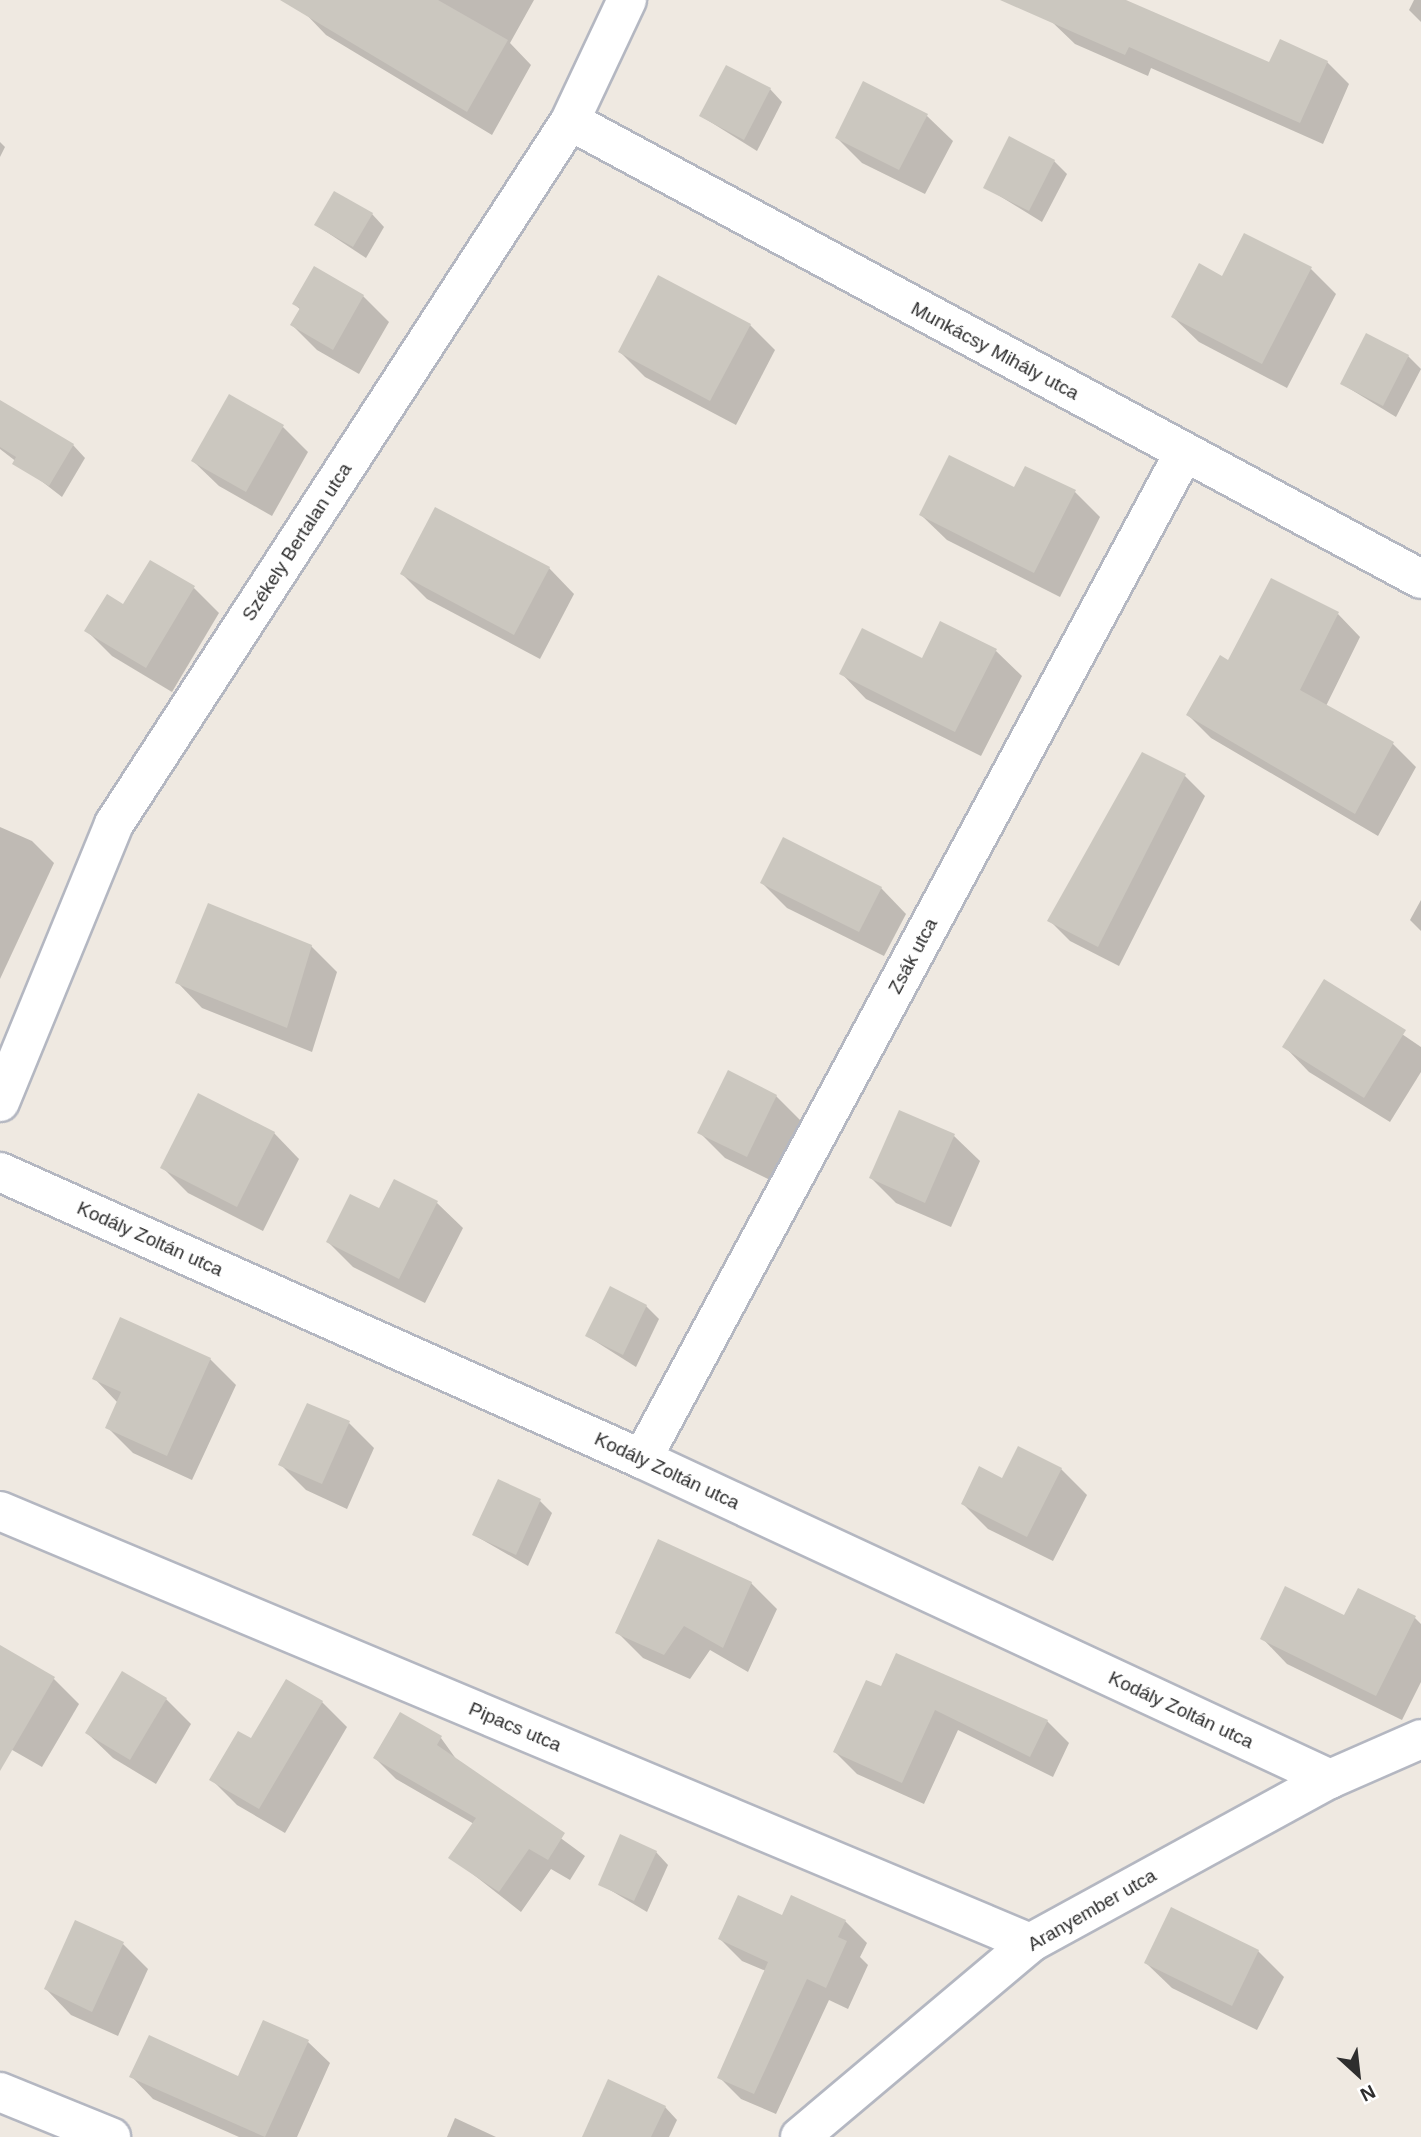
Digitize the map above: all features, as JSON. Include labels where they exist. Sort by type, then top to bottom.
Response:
[{"type":"street","name":"Székely Bertalan utca","points":[[0,1101],[114,824],[570,121],[627,0]]},
{"type":"street","name":"Munkácsy Mihály utca","points":[[570,121],[1421,579]]},
{"type":"street","name":"Zsák utca","points":[[642,1458],[1184,453]]},
{"type":"street","name":"Kodály Zoltán utca","points":[[0,1172],[642,1458],[1330,1779]]},
{"type":"street","name":"Pipacs utca","points":[[0,1511],[1030,1943]]},
{"type":"street","name":"Aranyember utca","points":[[800,2137],[1030,1943],[1330,1779],[1421,1739]]},
{"type":"street","points":[[0,2092],[111,2137]]},
{"type":"building","points":[[280,0],[438,0],[508,40],[467,112]]},
{"type":"building","points":[[1000,0],[1126,0],[1269,62],[1280,39],[1328,61],[1300,123],[1129,47],[1125,55]]},
{"type":"building","points":[[726,65],[771,88],[744,140],[699,116]]},
{"type":"building","points":[[863,81],[928,114],[899,170],[835,138]]},
{"type":"building","points":[[1009,136],[1055,160],[1029,211],[983,188]]},
{"type":"building","points":[[334,191],[373,213],[353,247],[314,225]]},
{"type":"building","points":[[1244,233],[1312,267],[1262,364],[1171,317],[1199,263],[1222,276]]},
{"type":"building","points":[[314,266],[364,295],[333,350],[290,325],[300,308],[292,304]]},
{"type":"building","points":[[658,275],[751,324],[710,401],[618,352]]},
{"type":"building","points":[[1366,333],[1409,355],[1383,406],[1340,384]]},
{"type":"building","points":[[229,394],[284,425],[246,492],[191,461]]},
{"type":"building","points":[[0,400],[74,444],[49,486],[12,464],[16,457],[0,447]]},
{"type":"building","points":[[949,455],[1014,487],[1025,466],[1076,490],[1034,573],[919,515]]},
{"type":"building","points":[[435,507],[550,567],[514,635],[400,574]]},
{"type":"building","points":[[150,560],[195,586],[146,668],[84,631],[107,594],[123,604]]},
{"type":"building","points":[[1271,578],[1339,612],[1300,690],[1394,742],[1355,814],[1186,715],[1220,655],[1228,660]]},
{"type":"building","points":[[940,621],[997,649],[955,732],[839,674],[862,628],[922,658]]},
{"type":"building","points":[[1142,752],[1186,774],[1098,947],[1047,921]]},
{"type":"building","points":[[783,837],[882,887],[859,932],[760,883]]},
{"type":"building","points":[[208,903],[312,945],[287,1028],[175,983]]},
{"type":"building","points":[[1324,979],[1406,1030],[1364,1098],[1282,1047]]},
{"type":"building","points":[[728,1070],[777,1095],[747,1157],[697,1133]]},
{"type":"building","points":[[198,1093],[275,1132],[237,1207],[160,1168]]},
{"type":"building","points":[[899,1110],[955,1134],[925,1203],[869,1178]]},
{"type":"building","points":[[394,1179],[438,1201],[399,1279],[326,1242],[350,1194],[379,1208]]},
{"type":"building","points":[[610,1286],[647,1305],[623,1355],[585,1336]]},
{"type":"building","points":[[120,1317],[211,1358],[167,1456],[105,1428],[121,1392],[92,1379]]},
{"type":"building","points":[[307,1403],[350,1421],[322,1484],[278,1465]]},
{"type":"building","points":[[1018,1446],[1062,1468],[1027,1537],[961,1504],[979,1466],[1002,1478]]},
{"type":"building","points":[[498,1479],[541,1499],[516,1555],[472,1535]]},
{"type":"building","points":[[658,1539],[752,1582],[723,1648],[684,1626],[664,1655],[615,1633]]},
{"type":"building","points":[[1285,1586],[1344,1615],[1358,1588],[1416,1616],[1376,1696],[1260,1639]]},
{"type":"building","points":[[0,1645],[55,1677],[0,1771]]},
{"type":"building","points":[[896,1653],[1048,1720],[1030,1757],[935,1710],[902,1783],[833,1752],[866,1680],[881,1686]]},
{"type":"building","points":[[122,1671],[167,1698],[130,1760],[85,1733]]},
{"type":"building","points":[[286,1679],[323,1701],[259,1809],[209,1780],[238,1731],[251,1738]]},
{"type":"building","points":[[400,1712],[442,1736],[437,1745],[565,1833],[548,1860],[529,1849],[499,1892],[448,1858],[476,1818],[373,1758]]},
{"type":"building","points":[[620,1834],[657,1851],[634,1901],[598,1885]]},
{"type":"building","points":[[738,1895],[782,1915],[791,1895],[846,1920],[838,1937],[847,1941],[826,1988],[807,1979],[754,2094],[717,2078],[768,1962],[718,1939]]},
{"type":"building","points":[[1171,1907],[1259,1950],[1232,2006],[1144,1963]]},
{"type":"building","points":[[75,1920],[124,1942],[92,2012],[44,1989]]},
{"type":"building","points":[[263,2020],[309,2040],[265,2137],[129,2077],[149,2035],[238,2076]]},
{"type":"building","points":[[608,2079],[666,2106],[651,2137],[582,2137]]}]
